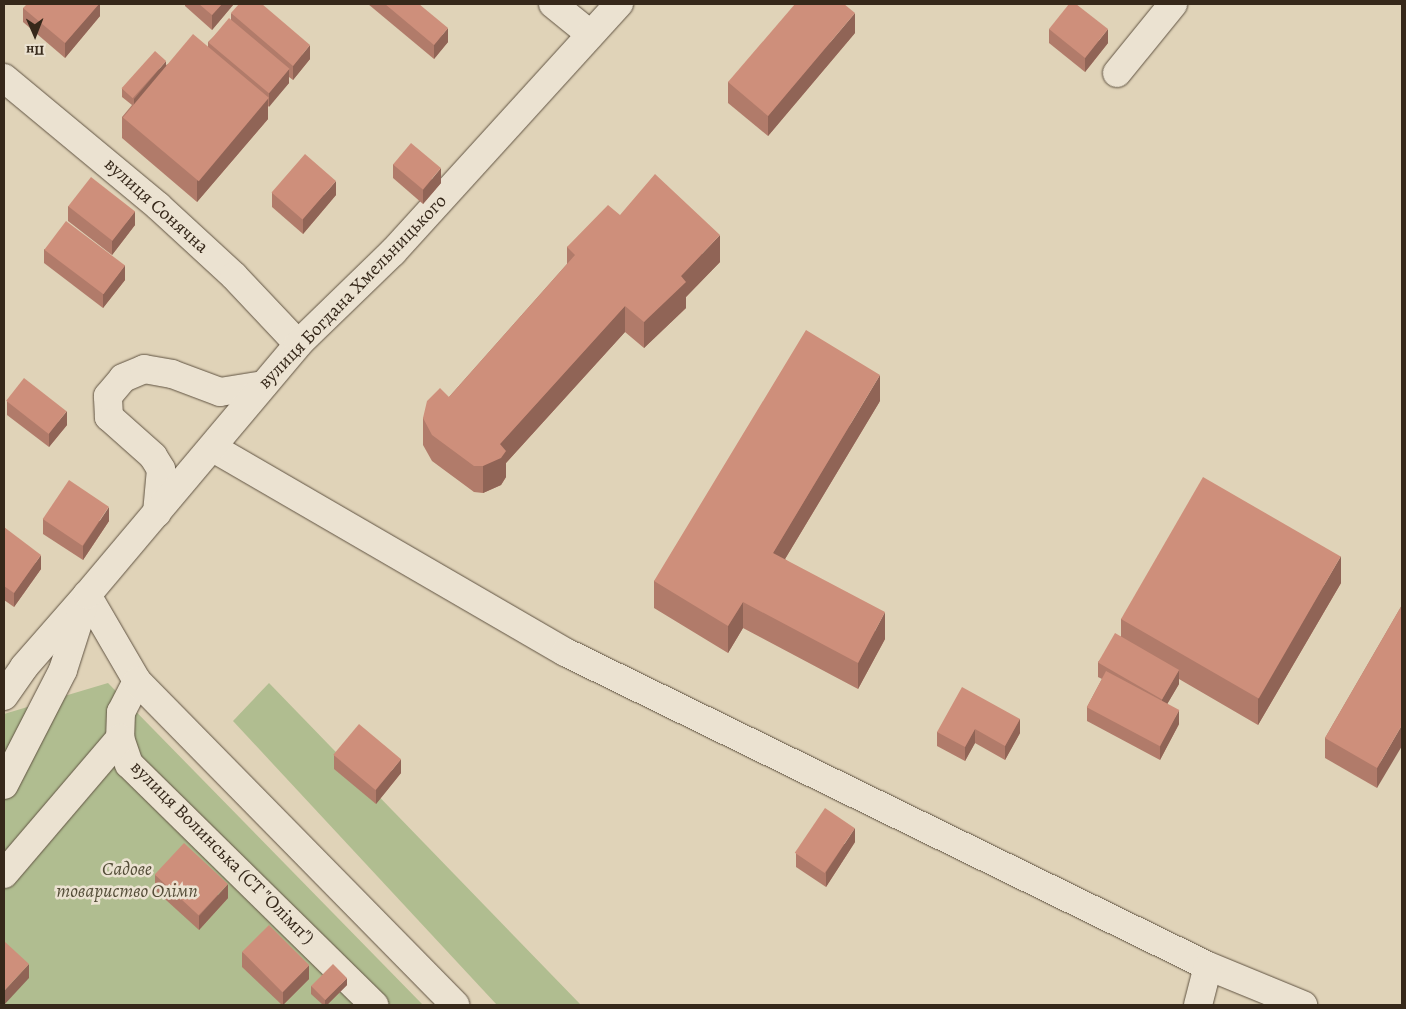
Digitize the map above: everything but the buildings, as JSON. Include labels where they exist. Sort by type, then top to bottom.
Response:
[{"type":"street","points":[[553,4],[590,34]]},
{"type":"street","name":"вулиця Богдана Хмельницького","points":[[4,785],[63,670],[87,595],[298,344],[393,252],[618,4]]},
{"type":"street","points":[[1117,73],[1173,4]]},
{"type":"street","name":"вулиця Сонячна","points":[[4,78],[158,206],[234,276],[298,344]]},
{"type":"street","points":[[157,513],[161,468],[153,456],[109,417],[108,396],[123,378],[144,369],[172,374],[220,392],[263,385]]},
{"type":"street","points":[[153,456],[178,462],[214,446],[228,407],[220,392]]},
{"type":"street","points":[[214,446],[565,652],[1208,966],[1303,1005]]},
{"type":"street","points":[[4,696],[14,667],[87,595],[137,681],[455,1005]]},
{"type":"street","points":[[14,667],[63,670]]},
{"type":"street","name":"вулиця Волинська (СТ \"Олімп\")","points":[[137,681],[121,712],[120,738],[129,764],[374,1005]]},
{"type":"street","points":[[4,874],[120,738]]},
{"type":"street","points":[[1198,1005],[1208,966]]},
{"type":"green space","name":"Садове товариство Олімп","points":[[108,683],[423,1005],[4,1005],[4,714]]},
{"type":"green space","points":[[269,683],[581,1005],[497,1005],[233,721]]}]
